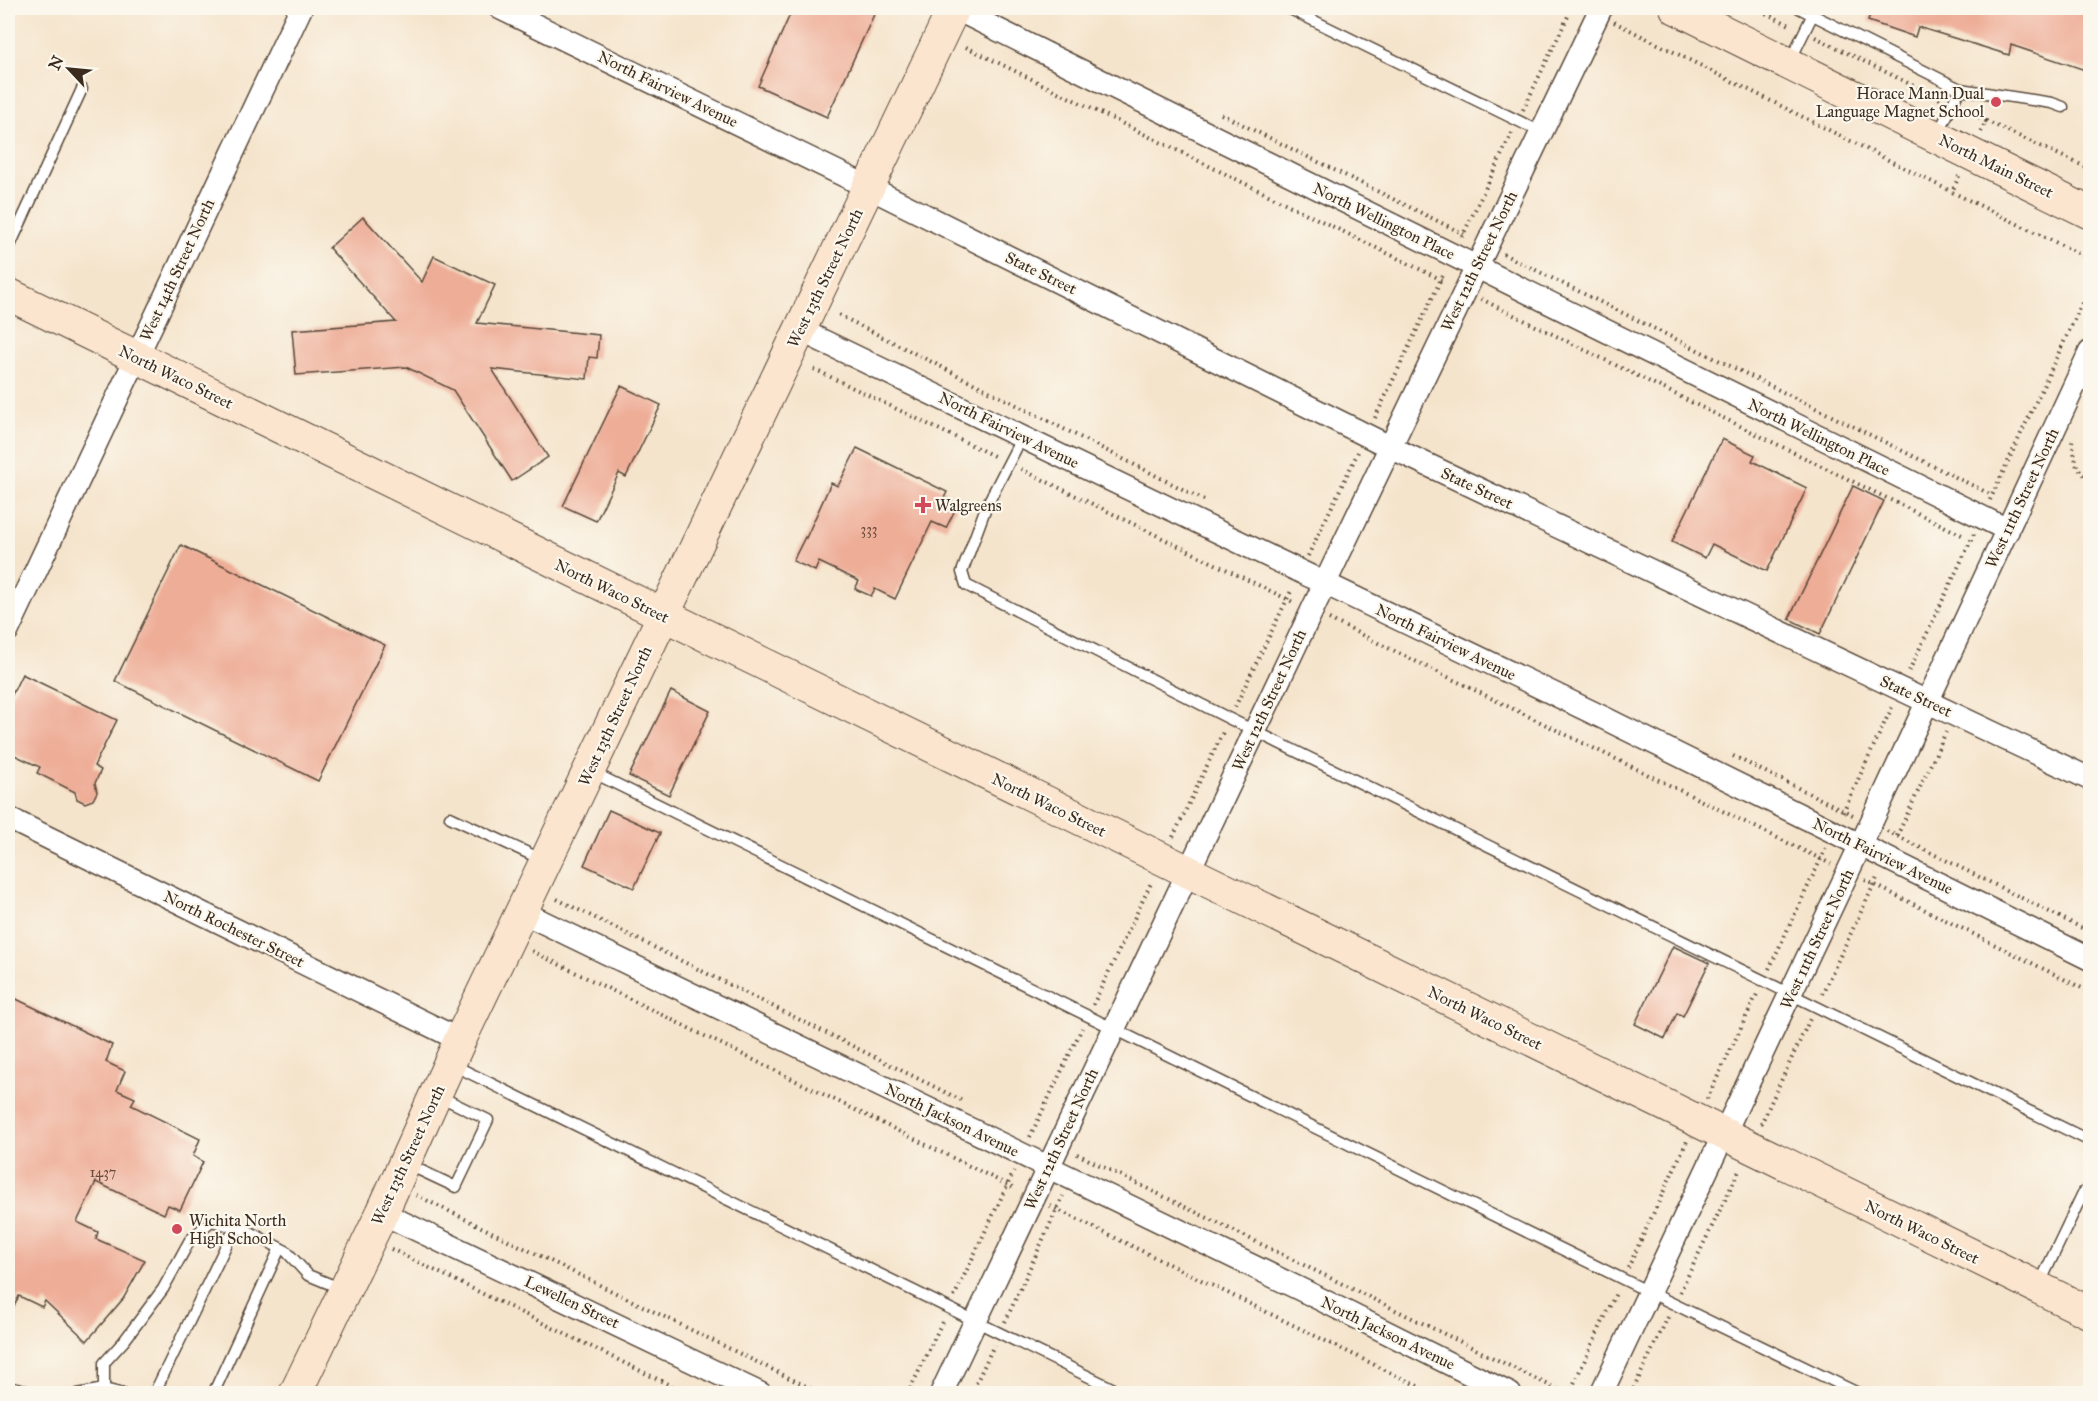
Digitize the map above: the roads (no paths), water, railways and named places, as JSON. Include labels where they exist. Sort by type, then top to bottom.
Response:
[{"type":"street","name":"West 14th Street North","points":[[8,630],[301,8]]},
{"type":"street","name":"North Fairview Avenue","points":[[500,8],[868,187]]},
{"type":"street","name":"West 13th Street North","points":[[295,1394],[382,1213],[435,1094],[954,8]]},
{"type":"street","name":"North Wellington Place","points":[[954,8],[2008,530]]},
{"type":"street","name":"North Main Street","points":[[1676,8],[2091,213]]},
{"type":"street","name":"West 12th Street North","points":[[940,1394],[1034,1197],[1058,1172],[1174,866],[1255,731],[1390,447],[1486,272],[1541,132],[1599,11]]},
{"type":"street","name":"State Street","points":[[868,187],[1390,447],[2091,778]]},
{"type":"street","name":"North Waco Street","points":[[8,294],[1737,1142],[2091,1313]]},
{"type":"street","name":"North Fairview Avenue","points":[[800,330],[1301,571],[2091,959]]},
{"type":"street","name":"West 11th Street North","points":[[1601,1394],[1649,1292],[1737,1142],[1790,994],[1861,845],[1938,706],[2008,530],[2091,352]]},
{"type":"street","name":"North Rochester Street","points":[[8,818],[455,1052]]},
{"type":"street","name":"North Jackson Avenue","points":[[522,912],[1510,1394]]},
{"type":"street","name":"Lewellen Street","points":[[382,1213],[617,1323],[761,1394]]},
{"type":"lane","points":[[1288,8],[1541,132]]},
{"type":"lane","points":[[1799,8],[1960,89],[2052,103],[2063,107]]},
{"type":"lane","points":[[1788,64],[1813,14]]},
{"type":"lane","points":[[8,250],[82,89]]},
{"type":"lane","points":[[1936,137],[1960,89]]},
{"type":"lane","points":[[1022,437],[986,507],[962,572],[966,585],[1255,731],[2091,1141]]},
{"type":"lane","points":[[589,771],[1860,1394]]},
{"type":"lane","points":[[450,817],[546,862]]},
{"type":"lane","points":[[455,1052],[949,1307],[1124,1394]]},
{"type":"lane","points":[[404,1162],[456,1187],[488,1120],[435,1094]]},
{"type":"lane","points":[[2037,1288],[2083,1193],[2091,1186]]},
{"type":"lane","points":[[104,1389],[104,1363],[124,1341],[163,1289],[190,1240],[211,1221],[246,1230],[286,1251],[308,1275],[345,1290]]},
{"type":"lane","points":[[154,1394],[235,1227]]},
{"type":"lane","points":[[213,1394],[280,1248]]},
{"type":"lane","points":[[8,1387],[40,1394]]},
{"type":"lane","points":[[78,1394],[104,1389],[124,1394]]},
{"type":"place","name":"Horace Mann Dual Language Magnet School","points":[[1996,102]]},
{"type":"place","name":"Walgreens","points":[[923,505]]},
{"type":"place","name":"Wichita North High School","points":[[177,1229]]}]
